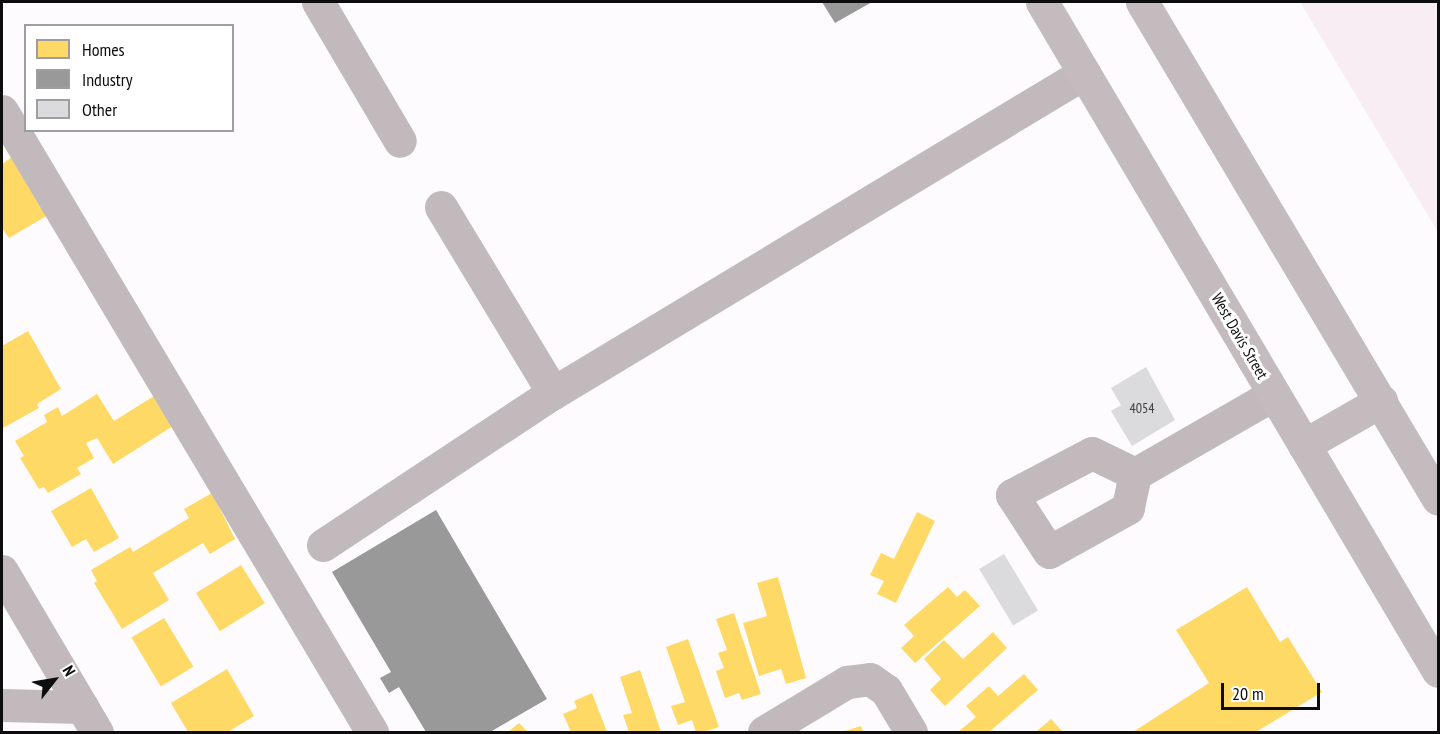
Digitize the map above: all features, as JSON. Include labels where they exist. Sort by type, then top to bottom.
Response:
[{"type":"main road","name":"West Davis Street","points":[[1042,2],[1438,670]]},
{"type":"main road","points":[[1142,2],[1438,499]]},
{"type":"main road","points":[[1304,445],[1381,401]]},
{"type":"street","points":[[318,2],[400,141]]},
{"type":"street","points":[[323,545],[553,393],[1084,73]]},
{"type":"street","points":[[2,111],[372,732]]},
{"type":"street","points":[[441,207],[553,393]]},
{"type":"street","points":[[1135,474],[1274,394]]},
{"type":"street","points":[[2,571],[90,720]]},
{"type":"street","points":[[764,732],[847,682],[870,679],[886,690],[911,732]]},
{"type":"street","points":[[2,705],[90,720]]},
{"type":"shaded area","points":[[1300,2],[1438,2],[1438,232]]},
{"type":"building: Homes","points":[[19,152],[55,211],[9,238],[2,228],[2,164]]},
{"type":"building: Homes","points":[[28,331],[61,389],[37,404],[39,408],[3,428],[2,346]]},
{"type":"building: Homes","points":[[97,394],[114,421],[154,396],[173,426],[113,464],[97,438],[86,443],[94,458],[77,468],[81,474],[48,493],[44,487],[39,489],[20,458],[24,456],[15,441],[47,422],[44,415],[58,407],[62,416]]},
{"type":"building: Homes","points":[[91,488],[119,538],[94,552],[86,539],[72,547],[51,511]]},
{"type":"building: Homes","points":[[212,493],[235,539],[210,554],[203,543],[153,573],[169,600],[122,629],[94,583],[97,581],[91,570],[130,547],[133,552],[189,518],[184,509]]},
{"type":"building: Homes","points":[[917,512],[935,521],[896,603],[877,594],[884,581],[870,575],[881,553],[894,559]]},
{"type":"building: Homes","points":[[241,565],[265,603],[220,631],[196,593]]},
{"type":"building: Homes","points":[[778,577],[806,678],[786,684],[781,669],[759,676],[743,623],[767,616],[757,583]]},
{"type":"building: Homes","points":[[948,587],[957,597],[965,590],[980,606],[915,663],[901,648],[914,636],[904,625]]},
{"type":"building: Homes","points":[[1247,587],[1280,642],[1288,637],[1322,692],[1256,732],[1133,732],[1209,683],[1176,630]]},
{"type":"building: Homes","points":[[734,613],[761,694],[742,700],[739,693],[725,698],[716,671],[724,668],[718,653],[727,650],[716,619]]},
{"type":"building: Homes","points":[[164,618],[193,667],[161,686],[131,638]]},
{"type":"building: Homes","points":[[993,632],[1007,648],[945,706],[930,690],[941,679],[924,659],[944,640],[963,659]]},
{"type":"building: Homes","points":[[688,639],[719,727],[703,732],[696,732],[692,720],[678,725],[671,706],[685,702],[666,647]]},
{"type":"building: Homes","points":[[227,669],[254,716],[228,732],[188,732],[171,703]]},
{"type":"building: Homes","points":[[640,670],[661,732],[629,732],[623,715],[632,713],[620,677]]},
{"type":"building: Homes","points":[[1024,674],[1038,690],[989,732],[958,732],[976,717],[966,706],[989,686],[998,696]]},
{"type":"building: Homes","points":[[592,693],[607,732],[571,732],[563,714],[577,708],[574,701]]},
{"type":"building: Homes","points":[[1051,719],[1063,732],[1036,732]]},
{"type":"building: Homes","points":[[519,723],[528,732],[508,732]]},
{"type":"building: Homes","points":[[861,726],[863,732],[842,732]]},
{"type":"building: Industry","points":[[822,2],[872,2],[835,23]]},
{"type":"building: Industry","points":[[436,510],[547,699],[490,732],[426,732],[399,687],[389,693],[380,678],[391,672],[332,572]]},
{"type":"building: Other","points":[[1146,367],[1175,420],[1132,446],[1111,411],[1121,405],[1111,388]]},
{"type":"building: Other","points":[[1004,554],[1038,611],[1013,626],[979,569]]}]
